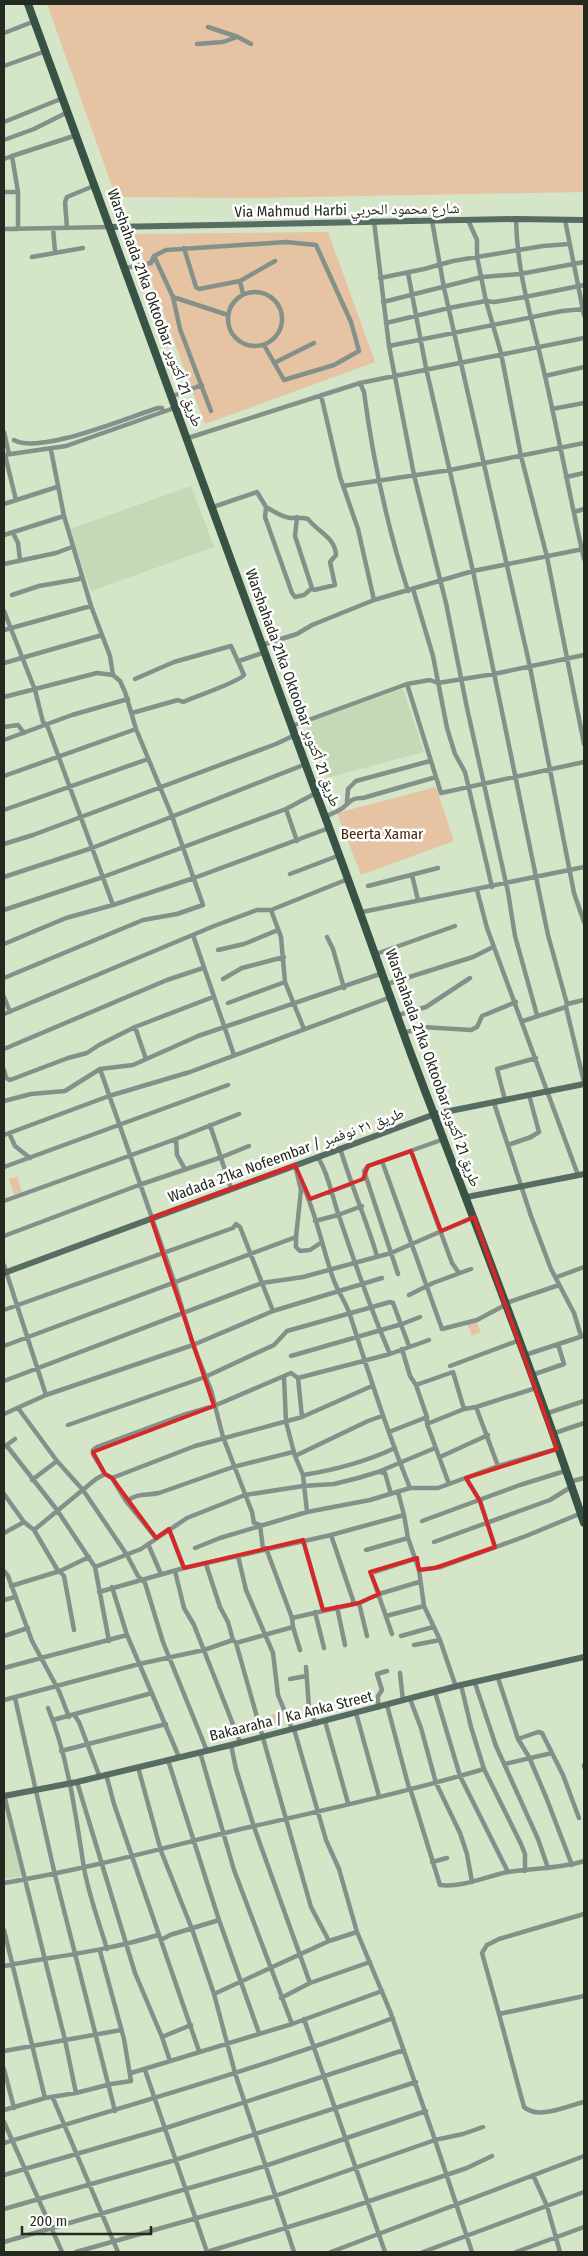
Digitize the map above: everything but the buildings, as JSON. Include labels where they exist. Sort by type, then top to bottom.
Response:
[{"type":"main road","name":"Warshahada 21ka Oktoobar طريق 21 أكتوبر","points":[[28,4],[96,185],[316,793],[362,912],[404,1033],[520,1340],[570,1484],[583,1513],[584,1523]]},
{"type":"street","points":[[4,33],[35,21]]},
{"type":"street","points":[[208,27],[238,37],[251,44]]},
{"type":"street","points":[[196,44],[223,42],[238,37]]},
{"type":"street","points":[[4,66],[46,51]]},
{"type":"street","points":[[4,122],[62,98]]},
{"type":"street","points":[[4,140],[34,129],[68,112]]},
{"type":"street","points":[[4,159],[77,135]]},
{"type":"street","points":[[12,156],[18,192],[18,229]]},
{"type":"street","points":[[67,228],[66,197],[96,185]]},
{"type":"street","points":[[4,192],[18,192]]},
{"type":"street","points":[[516,219],[516,250],[520,274],[546,376],[584,559]]},
{"type":"street","points":[[468,220],[477,240],[477,257],[486,301],[501,353],[521,456],[547,557],[584,744]]},
{"type":"street","points":[[565,220],[569,244],[581,285],[584,315]]},
{"type":"street","name":"Via Mahmud Harbi شارع محمود الحربي","points":[[111,227],[374,221],[584,220]]},
{"type":"street","points":[[374,221],[389,346],[414,475],[486,784],[515,936],[537,1015]]},
{"type":"street","points":[[432,221],[460,361],[530,667],[574,893],[584,922]]},
{"type":"street","points":[[4,229],[111,227]]},
{"type":"street","points":[[53,228],[55,252]]},
{"type":"street","points":[[126,268],[152,263],[154,256],[166,250],[286,242],[316,245],[351,322],[359,351],[334,365],[286,380],[281,378],[264,345]]},
{"type":"street","points":[[380,278],[453,261],[516,250],[569,244]]},
{"type":"street","points":[[32,257],[83,248]]},
{"type":"street","points":[[184,248],[198,288],[240,280],[275,261]]},
{"type":"street","points":[[154,256],[173,297],[180,329],[211,411]]},
{"type":"street","points":[[383,302],[482,277],[520,274],[584,262]]},
{"type":"street","points":[[408,273],[418,316],[426,368],[494,674],[548,934],[579,1055],[584,1083]]},
{"type":"street","points":[[240,280],[243,294]]},
{"type":"street","points":[[386,324],[449,308],[486,301],[494,302],[525,297],[581,285]]},
{"type":"street","points":[[265,293],[280,308],[282,323],[280,330],[276,336],[264,345],[255,347],[246,345],[237,340],[231,333],[228,315],[236,299],[243,294],[265,293]]},
{"type":"street","points":[[173,297],[228,315]]},
{"type":"street","points":[[389,346],[454,332],[584,309]]},
{"type":"street","points":[[188,438],[360,383],[460,361],[584,338]]},
{"type":"street","points":[[274,363],[314,343]]},
{"type":"street","points":[[546,376],[584,367]]},
{"type":"street","points":[[360,383],[364,392],[378,480],[392,541],[411,590],[438,682],[447,728],[465,772],[467,789],[492,887]]},
{"type":"street","points":[[173,396],[202,386]]},
{"type":"street","points":[[321,395],[343,486],[358,529],[374,600]]},
{"type":"street","points":[[552,409],[584,403]]},
{"type":"street","points":[[6,455],[51,450],[177,407]]},
{"type":"street","points":[[14,440],[26,444],[46,442],[97,429],[158,408],[162,408],[163,412]]},
{"type":"street","points":[[4,432],[6,471],[16,500]]},
{"type":"street","points":[[343,486],[450,470],[584,443]]},
{"type":"street","points":[[51,450],[57,487],[72,547],[110,656],[113,675]]},
{"type":"street","points":[[566,477],[584,473]]},
{"type":"street","points":[[4,504],[57,487]]},
{"type":"street","points":[[213,507],[254,491],[257,492],[266,507],[288,518],[297,517],[308,520],[333,543],[336,550],[336,555],[330,562],[335,585],[314,590],[312,588],[295,597],[265,517],[266,507]]},
{"type":"street","points":[[574,512],[584,510]]},
{"type":"street","points":[[4,535],[64,516]]},
{"type":"street","points":[[297,517],[295,536],[311,579],[312,588]]},
{"type":"street","points":[[13,533],[18,543],[20,560]]},
{"type":"street","points":[[4,564],[56,553],[72,547]]},
{"type":"street","points":[[239,661],[312,625],[374,600],[472,572],[583,549]]},
{"type":"street","points":[[12,595],[39,586],[79,579],[82,576]]},
{"type":"street","points":[[4,630],[91,606]]},
{"type":"street","points":[[4,611],[35,690],[43,722],[47,725],[113,905]]},
{"type":"street","points":[[4,663],[102,635]]},
{"type":"street","points":[[132,713],[178,700],[183,702],[220,686],[235,683],[244,675],[239,661],[230,646],[174,662],[135,678]]},
{"type":"street","points":[[292,726],[408,684],[494,674],[584,655]]},
{"type":"street","points":[[4,697],[97,673],[113,675],[120,681],[128,699],[136,729],[172,816],[203,905],[177,914],[142,920],[4,978]]},
{"type":"street","points":[[408,684],[441,793],[467,789],[584,762]]},
{"type":"street","points":[[4,740],[72,715],[128,699]]},
{"type":"street","points":[[4,727],[18,725],[24,733]]},
{"type":"street","points":[[4,776],[136,729]]},
{"type":"street","points":[[4,844],[33,835],[276,744],[295,734]]},
{"type":"street","points":[[4,810],[148,759]]},
{"type":"street","points":[[347,802],[348,790],[356,781],[430,761]]},
{"type":"street","points":[[4,878],[92,848],[306,764]]},
{"type":"street","points":[[325,817],[342,809],[347,802],[355,798],[363,798],[436,777]]},
{"type":"street","points":[[4,910],[103,877],[182,846],[286,809],[316,793]]},
{"type":"street","points":[[286,809],[297,841]]},
{"type":"street","points":[[4,944],[66,918],[113,905],[194,878],[330,828]]},
{"type":"street","points":[[290,874],[340,855]]},
{"type":"street","points":[[362,912],[584,867]]},
{"type":"street","points":[[368,886],[438,868]]},
{"type":"street","points":[[412,875],[418,900]]},
{"type":"street","points":[[4,1014],[192,935],[258,910],[271,910],[348,878]]},
{"type":"street","points":[[467,1197],[581,1174],[547,1090],[516,1002],[494,947],[477,890]]},
{"type":"street","points":[[271,910],[284,957],[285,982],[304,1029]]},
{"type":"street","points":[[376,954],[455,926]]},
{"type":"street","points":[[218,950],[244,944],[278,930]]},
{"type":"street","points":[[192,935],[234,1055]]},
{"type":"street","points":[[327,937],[333,949],[344,988]]},
{"type":"street","points":[[387,984],[473,957],[494,947]]},
{"type":"street","points":[[223,979],[242,968],[284,957]]},
{"type":"street","points":[[4,1049],[167,980],[203,968]]},
{"type":"street","points":[[4,1101],[31,1094],[65,1091],[100,1069],[128,1066],[198,1036],[344,988],[383,973]]},
{"type":"street","points":[[398,1014],[426,1006],[470,978]]},
{"type":"street","points":[[228,1003],[285,982]]},
{"type":"street","points":[[4,997],[10,1012]]},
{"type":"street","points":[[4,1070],[6,1078],[12,1079],[87,1053],[106,1041],[135,1027],[213,997]]},
{"type":"street","points":[[4,1135],[109,1096],[180,1075],[392,997]]},
{"type":"street","points":[[523,1021],[584,1000]]},
{"type":"street","points":[[404,1033],[422,1027],[471,1030],[479,1025],[482,1016],[516,1002]]},
{"type":"street","points":[[135,1027],[146,1059]]},
{"type":"street","points":[[505,1100],[497,1068],[536,1058]]},
{"type":"street","points":[[100,1069],[131,1155],[139,1186],[174,1281],[193,1345],[211,1390],[214,1406],[233,1467],[252,1512],[254,1523],[260,1526]]},
{"type":"street","name":"Wadada 21ka Nofeembar / طريق ٢١ نوفمبر","points":[[4,1270],[435,1114],[584,1083]]},
{"type":"street","points":[[4,1167],[228,1086]]},
{"type":"street","points":[[508,1145],[531,1137],[539,1132],[529,1095]]},
{"type":"street","points":[[494,1103],[531,1216],[551,1269],[557,1277],[583,1336],[525,1355]]},
{"type":"street","points":[[4,1201],[176,1140],[239,1114]]},
{"type":"street","points":[[210,1125],[231,1188]]},
{"type":"street","points":[[10,1133],[15,1146],[30,1158]]},
{"type":"street","points":[[398,1274],[364,1175],[368,1166],[445,1139]]},
{"type":"street","points":[[176,1140],[177,1155],[185,1169]]},
{"type":"street","points":[[4,1236],[185,1169],[222,1158],[249,1146]]},
{"type":"street","points":[[340,1148],[351,1184],[362,1206],[377,1256]]},
{"type":"street","points":[[411,1151],[452,1263],[459,1273]]},
{"type":"street","points":[[317,1156],[323,1163],[324,1172],[362,1284],[390,1354]]},
{"type":"street","points":[[382,1161],[442,1329],[477,1320],[506,1304],[559,1285]]},
{"type":"street","points":[[295,1165],[301,1183],[310,1199],[337,1291],[349,1312],[382,1416],[410,1488]]},
{"type":"street","points":[[301,1183],[296,1247],[300,1251],[310,1250],[322,1242]]},
{"type":"street","points":[[310,1199],[351,1184]]},
{"type":"street","points":[[315,1221],[362,1206]]},
{"type":"street","points":[[4,1381],[183,1315],[262,1283],[330,1270],[390,1253],[474,1217]]},
{"type":"street","points":[[4,1310],[233,1228],[236,1224],[240,1227],[273,1311]]},
{"type":"street","points":[[4,1346],[296,1237]]},
{"type":"street","points":[[557,1277],[584,1268]]},
{"type":"street","points":[[409,1295],[471,1269]]},
{"type":"street","points":[[4,1270],[46,1395]]},
{"type":"street","points":[[4,1414],[46,1395],[193,1345],[273,1311],[382,1278]]},
{"type":"street","points":[[68,1425],[205,1377],[274,1345],[287,1331],[349,1312],[393,1303],[409,1346]]},
{"type":"street","points":[[291,1356],[420,1317]]},
{"type":"street","points":[[298,1378],[364,1359],[390,1354],[428,1340]]},
{"type":"street","points":[[450,1366],[520,1340]]},
{"type":"street","points":[[532,1375],[564,1364],[558,1344]]},
{"type":"street","points":[[402,1349],[449,1484]]},
{"type":"street","points":[[416,1385],[453,1372],[464,1409]]},
{"type":"street","points":[[156,1538],[126,1501],[112,1478],[105,1474],[93,1454],[93,1450],[183,1415],[214,1406],[292,1373],[298,1378],[302,1417]]},
{"type":"street","points":[[284,1378],[286,1422],[294,1454],[303,1476],[307,1512]]},
{"type":"street","points":[[112,1478],[194,1446],[302,1417],[372,1386]]},
{"type":"street","points":[[427,1424],[464,1409],[536,1388]]},
{"type":"street","points":[[545,1414],[584,1401]]},
{"type":"street","points":[[476,1407],[498,1466]]},
{"type":"street","points":[[18,1408],[57,1461],[83,1490],[128,1555],[134,1570],[145,1583],[169,1658],[204,1752],[234,1870],[292,2024]]},
{"type":"street","points":[[126,1501],[141,1493],[159,1494],[233,1467],[294,1454],[368,1420],[382,1416]]},
{"type":"street","points":[[389,1432],[427,1417]]},
{"type":"street","points":[[552,1434],[584,1423]]},
{"type":"street","points":[[440,1457],[488,1435]]},
{"type":"street","points":[[15,1439],[6,1446],[57,1510],[95,1567],[98,1592],[109,1641]]},
{"type":"street","points":[[303,1476],[342,1468],[395,1448]]},
{"type":"street","points":[[95,1567],[128,1555],[187,1518],[245,1495],[303,1486],[334,1484],[380,1472],[435,1448]]},
{"type":"street","points":[[195,1548],[307,1512],[392,1494],[410,1488],[438,1488],[498,1466],[557,1448]]},
{"type":"street","points":[[32,1480],[57,1461]]},
{"type":"street","points":[[422,1521],[565,1470]]},
{"type":"street","points":[[380,1472],[385,1473],[392,1494]]},
{"type":"street","points":[[34,1530],[96,1479],[105,1474]]},
{"type":"street","points":[[466,1478],[480,1501],[495,1547]]},
{"type":"street","points":[[434,1542],[550,1500],[570,1484],[584,1478]]},
{"type":"street","points":[[398,1492],[408,1538],[417,1558],[424,1606],[458,1686],[484,1769],[525,1854],[525,1870]]},
{"type":"street","points":[[4,1494],[24,1522],[34,1530],[64,1576],[74,1630]]},
{"type":"street","points":[[419,1570],[435,1568],[583,1513]]},
{"type":"street","points":[[98,1592],[184,1568],[265,1548],[331,1535],[404,1515]]},
{"type":"street","points":[[4,1533],[24,1522]]},
{"type":"street","points":[[260,1526],[265,1548],[292,1618],[300,1650]]},
{"type":"street","points":[[169,1529],[184,1568]]},
{"type":"street","points":[[331,1535],[367,1636]]},
{"type":"street","points":[[366,1550],[408,1538]]},
{"type":"street","points":[[303,1540],[323,1610]]},
{"type":"street","points":[[148,1544],[161,1574]]},
{"type":"street","points":[[238,1556],[246,1590],[272,1653],[278,1695],[293,1729],[326,1840],[339,1869],[357,1932],[393,2018],[426,2110],[472,2252]]},
{"type":"street","points":[[11,1586],[60,1571],[89,1557]]},
{"type":"street","points":[[392,1634],[372,1572],[417,1558]]},
{"type":"street","points":[[206,1564],[220,1607],[228,1622],[234,1641],[311,1907],[329,1941]]},
{"type":"street","points":[[4,1571],[40,1658],[103,1774],[199,2052]]},
{"type":"street","points":[[175,1571],[184,1608],[194,1625],[240,1742]]},
{"type":"street","points":[[292,1618],[356,1603],[420,1582]]},
{"type":"street","points":[[112,1587],[127,1635],[179,1757]]},
{"type":"street","points":[[4,1600],[15,1597]]},
{"type":"street","points":[[386,1616],[424,1606]]},
{"type":"street","points":[[336,1607],[344,1645]]},
{"type":"street","points":[[315,1612],[324,1648]]},
{"type":"street","points":[[401,1636],[433,1626]]},
{"type":"street","points":[[4,1700],[139,1664],[204,1650],[293,1627]]},
{"type":"street","points":[[4,1636],[28,1628]]},
{"type":"street","points":[[4,1668],[127,1635]]},
{"type":"street","points":[[414,1645],[440,1640]]},
{"type":"street","name":"Bakaaraha / Ka Anka Street","points":[[4,1795],[77,1782],[103,1774],[204,1752],[458,1686],[584,1657]]},
{"type":"street","points":[[306,1667],[309,1708],[316,1724]]},
{"type":"street","points":[[378,1708],[378,1696],[382,1690],[377,1676],[378,1673],[387,1671]]},
{"type":"street","points":[[400,1673],[407,1700],[421,1728],[436,1784],[460,1833],[467,1854],[472,1882]]},
{"type":"street","points":[[290,1679],[306,1676]]},
{"type":"street","points":[[498,1678],[518,1740],[529,1757],[572,1865]]},
{"type":"street","points":[[474,1683],[548,1868]]},
{"type":"street","points":[[435,1692],[460,1776],[508,1872]]},
{"type":"street","points":[[53,1720],[152,1693]]},
{"type":"street","points":[[15,1698],[55,1875],[115,2110]]},
{"type":"street","points":[[387,1705],[440,1885],[472,1882],[508,1872],[584,1862]]},
{"type":"street","points":[[48,1708],[61,1750],[91,1898],[108,1949]]},
{"type":"street","points":[[356,1713],[380,1796]]},
{"type":"street","points":[[325,1722],[348,1803]]},
{"type":"street","points":[[61,1750],[166,1724]]},
{"type":"street","points":[[518,1740],[541,1732],[552,1753],[579,1818]]},
{"type":"street","points":[[231,1745],[236,1769],[254,1826],[310,1983]]},
{"type":"street","points":[[505,1764],[552,1753]]},
{"type":"street","points":[[168,1760],[219,1920],[259,2032]]},
{"type":"street","points":[[138,1766],[161,1850],[192,1929],[214,1994],[235,2073],[294,2252]]},
{"type":"street","points":[[4,1883],[55,1875],[254,1826],[318,1813],[348,1803],[410,1788],[436,1784],[484,1769]]},
{"type":"street","points":[[77,1782],[100,1864],[135,1973],[170,2061]]},
{"type":"street","points":[[4,1795],[65,2040],[76,2093]]},
{"type":"street","points":[[432,1862],[447,1858]]},
{"type":"street","points":[[584,1914],[498,1939],[487,1945],[482,1953],[524,2107],[538,2114],[584,2102]]},
{"type":"street","points":[[161,1940],[170,1935],[219,1920]]},
{"type":"street","points":[[4,1930],[45,2098]]},
{"type":"street","points":[[214,1994],[329,1941],[357,1932]]},
{"type":"street","points":[[4,1966],[100,1951],[158,1935]]},
{"type":"street","points":[[4,2110],[45,2098],[53,2098],[131,2081],[121,2030],[100,1951]]},
{"type":"street","points":[[281,1998],[310,1983],[370,1962]]},
{"type":"street","points":[[131,2074],[259,2032],[292,2024],[382,1991]]},
{"type":"street","points":[[499,2014],[584,1996]]},
{"type":"street","points":[[4,2143],[155,2099],[314,2048],[393,2018]]},
{"type":"street","points":[[304,2020],[385,2252]]},
{"type":"street","points":[[162,2037],[191,2025]]},
{"type":"street","points":[[4,2051],[121,2030]]},
{"type":"street","points":[[4,2175],[166,2128],[404,2050]]},
{"type":"street","points":[[4,2069],[14,2108]]},
{"type":"street","points":[[145,2070],[207,2252],[366,2202],[484,2162],[492,2156]]},
{"type":"street","points":[[4,2208],[175,2160],[416,2082]]},
{"type":"street","points":[[53,2098],[118,2252]]},
{"type":"street","points":[[4,2242],[265,2166],[426,2110]]},
{"type":"street","points":[[4,2122],[62,2252]]},
{"type":"street","points":[[76,2252],[275,2196],[435,2140],[463,2134],[483,2127]]},
{"type":"street","points":[[331,2252],[457,2206],[584,2156]]},
{"type":"street","points":[[534,2175],[547,2206],[560,2252]]},
{"type":"street","points":[[423,2252],[584,2192]]},
{"type":"street","points":[[516,2252],[584,2227]]},
{"type":"highlighted area","points":[[411,1151],[441,1231],[474,1217],[557,1449],[466,1478],[480,1501],[495,1547],[435,1568],[419,1570],[417,1558],[370,1572],[379,1594],[359,1603],[323,1610],[303,1540],[184,1568],[169,1529],[156,1538],[112,1478],[105,1474],[93,1452],[214,1406],[151,1218],[295,1165],[310,1199],[363,1179],[368,1166]]},
{"type":"shaded area","points":[[191,486],[214,547],[91,591],[70,529]]},
{"type":"shaded area","points":[[403,689],[424,752],[326,778],[305,723]]},
{"type":"shaded area","points":[[4,1803],[23,1876],[4,1879]]},
{"type":"green space","points":[[47,4],[584,4],[584,192],[254,198],[116,197]]},
{"type":"green space","points":[[328,232],[375,362],[205,424],[134,234]]},
{"type":"green space","name":"Beerta Xamar","points":[[436,787],[454,841],[361,875],[337,813]]},
{"type":"green space","points":[[17,1177],[22,1192],[14,1195],[9,1179]]},
{"type":"green space","points":[[476,1320],[481,1332],[472,1336],[467,1324]]},
{"type":"green space","points":[[278,1713],[281,1723],[265,1728],[262,1718]]}]
